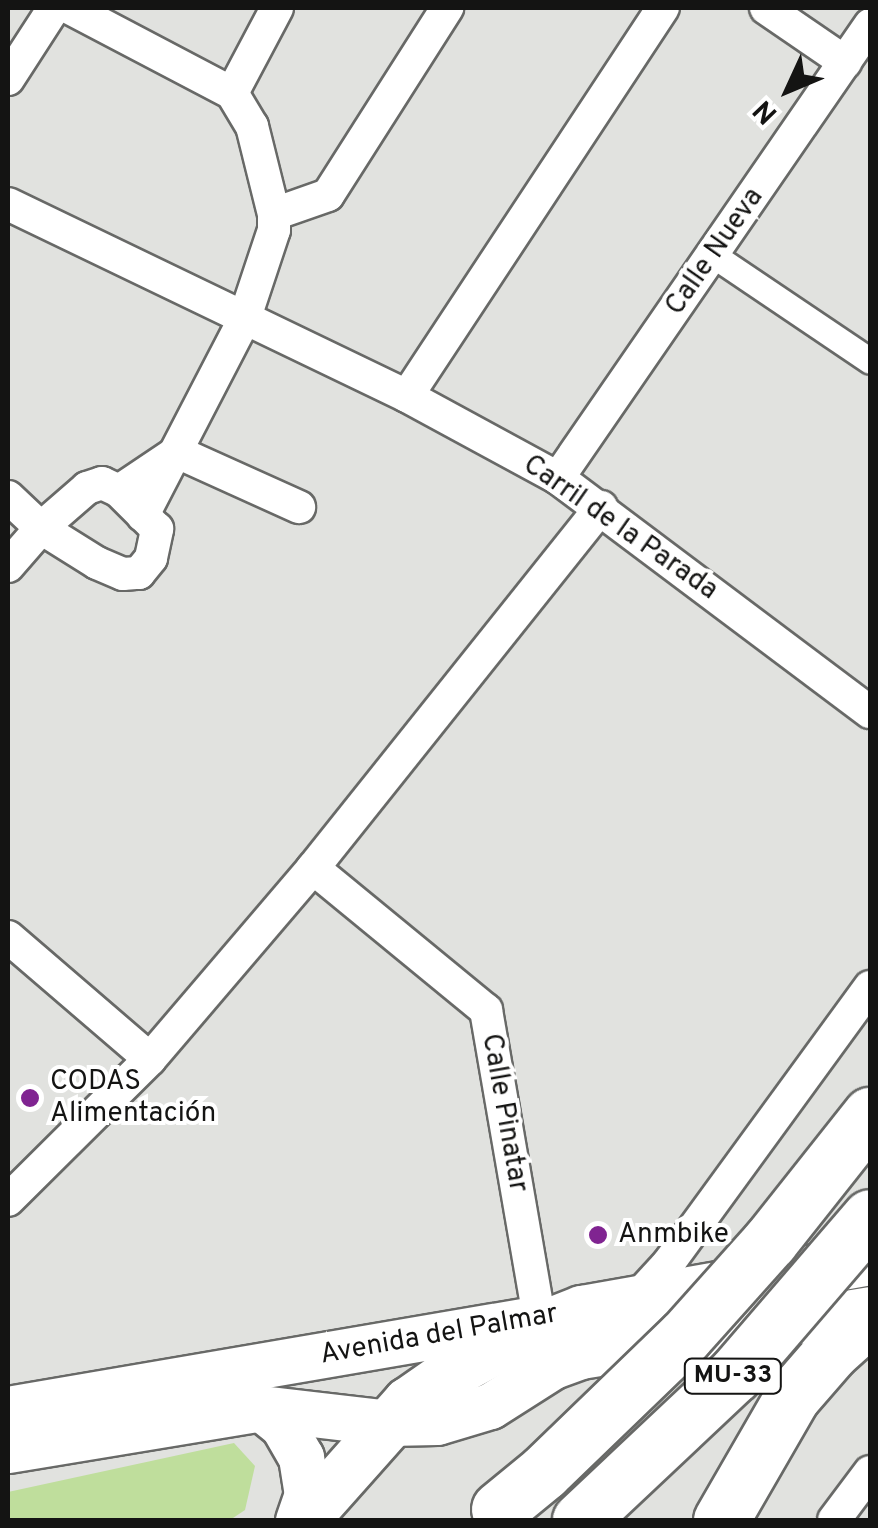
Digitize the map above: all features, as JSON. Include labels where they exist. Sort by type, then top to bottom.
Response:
[{"type":"highway","name":"MU-33","points":[[492,1515],[544,1472],[684,1336],[770,1241],[870,1115]]},
{"type":"highway","name":"MU-33","points":[[580,1520],[734,1376],[870,1217]]},
{"type":"highway","points":[[720,1520],[792,1397],[853,1311]]},
{"type":"main road","name":"Avenida del Palmar","points":[[8,1409],[634,1302],[853,1311]]},
{"type":"main road","name":"Avenida del Palmar","points":[[8,1450],[261,1408],[388,1424],[458,1418],[500,1401],[553,1366],[581,1356],[853,1311]]},
{"type":"main road","points":[[301,1520],[388,1424],[448,1375],[560,1314]]},
{"type":"main road","points":[[261,1408],[283,1426],[300,1456],[307,1494],[301,1520]]},
{"type":"street","points":[[8,79],[54,8]]},
{"type":"street","points":[[70,8],[232,93],[252,126],[274,214],[274,230],[244,320],[143,515]]},
{"type":"street","points":[[232,93],[277,8]]},
{"type":"street","points":[[274,214],[328,196],[447,8]]},
{"type":"street","points":[[407,396],[663,8]]},
{"type":"street","points":[[766,8],[845,62]]},
{"type":"street","name":"Calle Nueva","points":[[558,478],[870,25]]},
{"type":"street","name":"Carril de la Parada","points":[[8,204],[407,396],[558,478],[870,712]]},
{"type":"street","points":[[712,255],[870,361]]},
{"type":"street","points":[[118,491],[178,452]]},
{"type":"street","points":[[178,452],[299,508]]},
{"type":"street","points":[[8,497],[41,528],[123,574],[139,572],[158,541],[157,530],[143,515],[118,491],[102,484],[87,488],[41,528],[8,566]]},
{"type":"street","points":[[8,1200],[150,1059],[312,868],[601,507]]},
{"type":"street","name":"Calle Pinatar","points":[[312,868],[486,1010],[560,1314]]},
{"type":"street","points":[[8,937],[150,1059]]},
{"type":"street","points":[[634,1302],[668,1264],[870,987]]},
{"type":"street","points":[[834,1520],[870,1472]]},
{"type":"green space","points":[[234,1443],[255,1466],[245,1510],[230,1520],[8,1520],[8,1492]]},
{"type":"place","name":"CODAS Alimentación","points":[[30,1098]]},
{"type":"place","name":"Anmbike","points":[[598,1235]]}]
